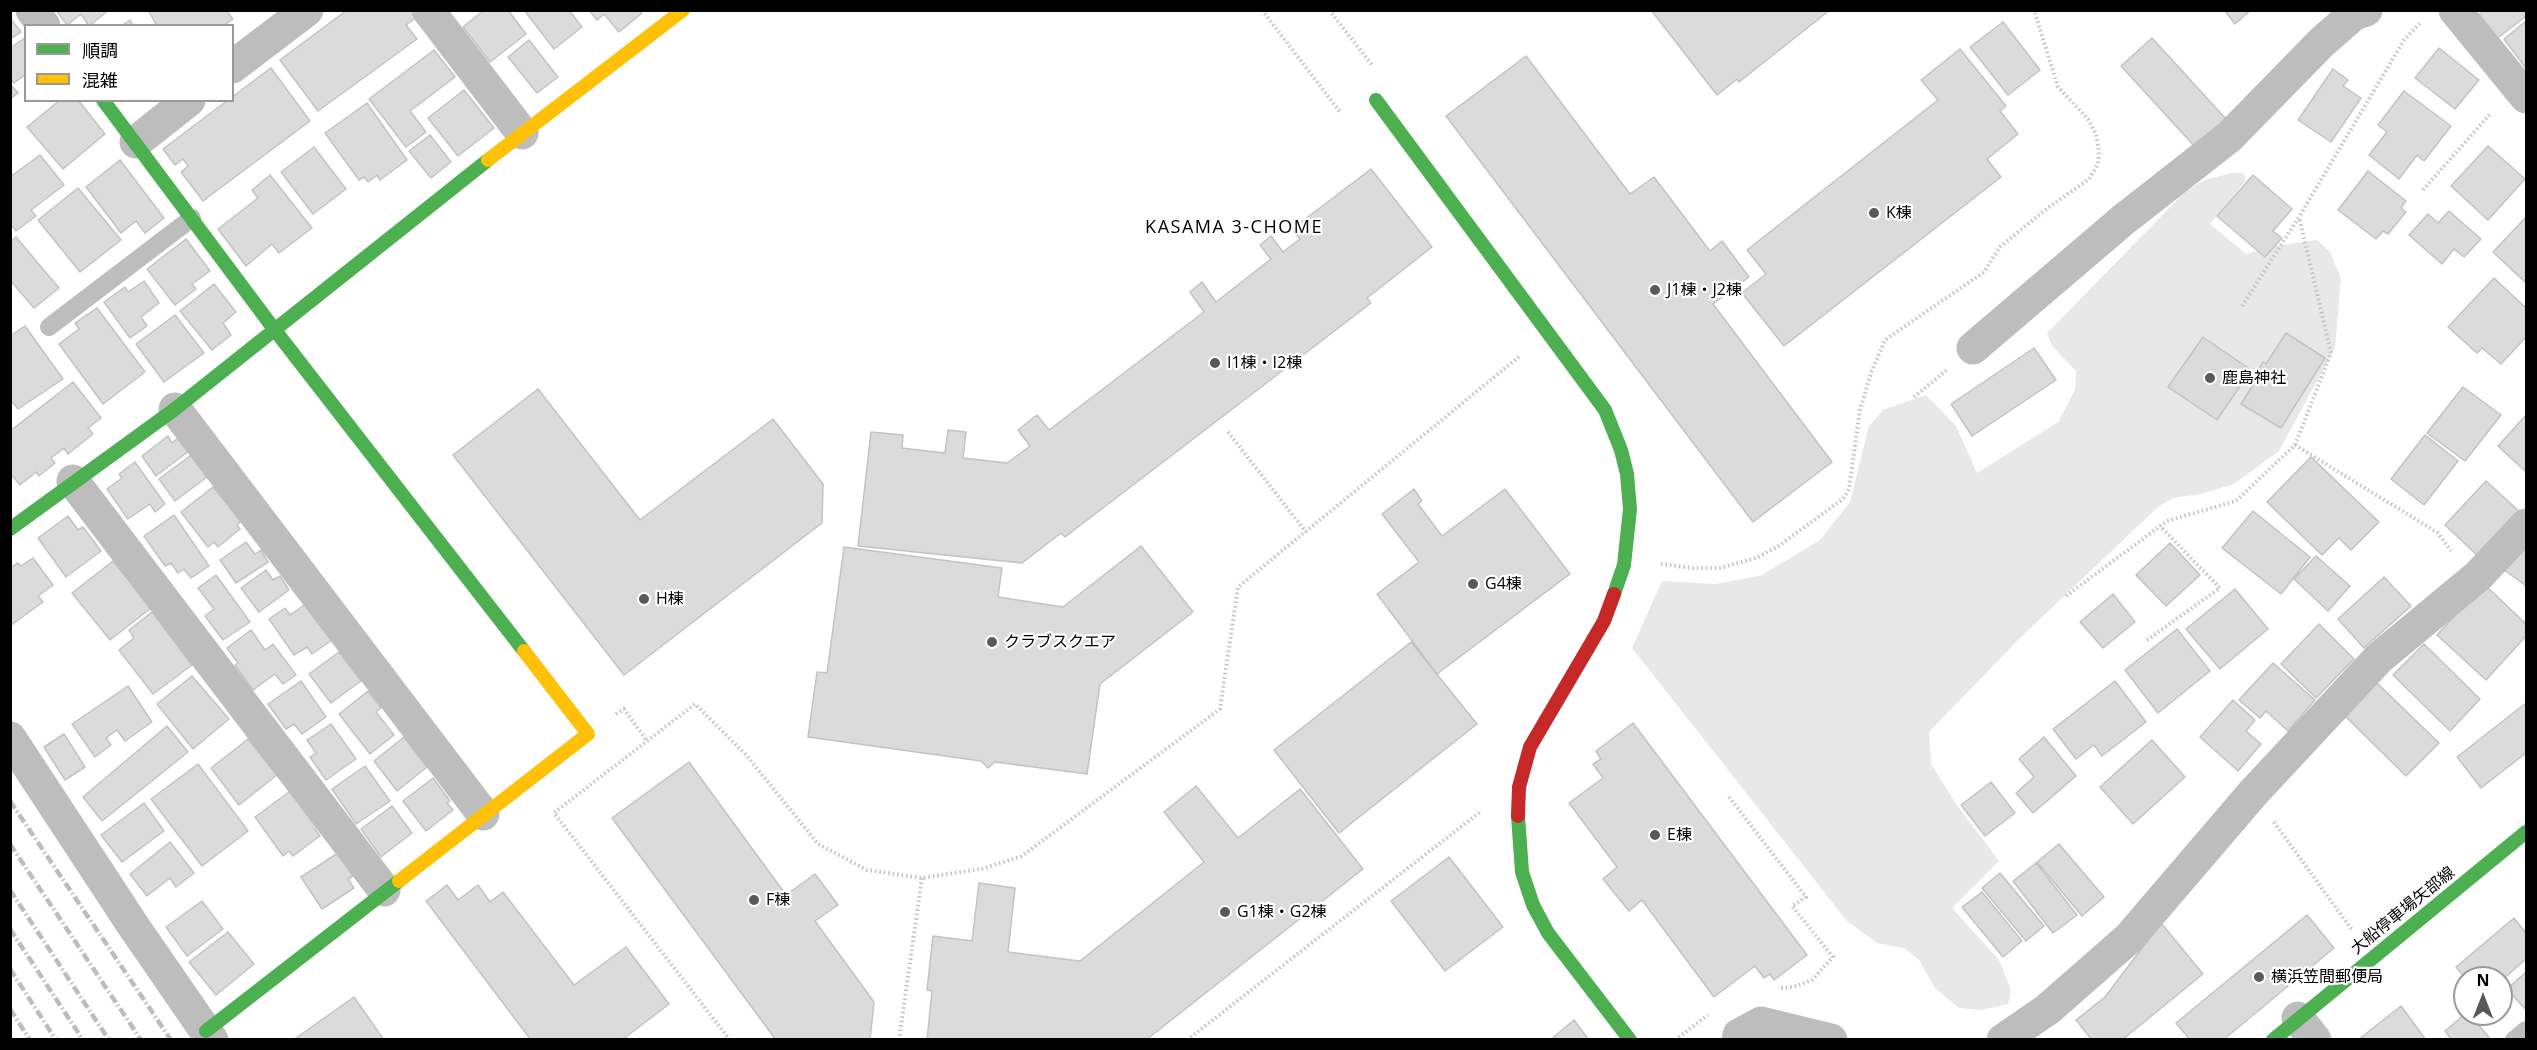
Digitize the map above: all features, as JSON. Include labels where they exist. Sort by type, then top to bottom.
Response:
[{"type":"street","points":[[32,10],[42,24]]},
{"type":"street","points":[[234,65],[307,10]]},
{"type":"street","points":[[428,10],[522,133]]},
{"type":"street","points":[[10,529],[175,408],[522,133],[683,10]]},
{"type":"street","points":[[1973,348],[2123,220],[2229,137],[2322,42],[2354,14],[2366,10]]},
{"type":"street","points":[[2443,13],[2526,97]]},
{"type":"street","points":[[1376,100],[1605,410],[1627,474],[1630,509],[1627,543],[1613,600],[1604,621],[1530,747],[1519,787],[1517,808],[1522,872],[1533,905],[1548,933],[1630,1040]]},
{"type":"street","points":[[10,738],[134,927],[209,1035],[384,890],[588,734],[274,329],[105,102]]},
{"type":"street","points":[[136,142],[186,102]]},
{"type":"street","points":[[175,408],[483,814]]},
{"type":"street","points":[[73,481],[384,890]]},
{"type":"street","points":[[2003,1040],[2048,1009],[2129,938],[2253,793],[2379,658],[2473,581],[2526,525]]},
{"type":"street","name":"大船停車場矢部線","points":[[2273,1040],[2306,1029],[2372,957],[2526,832]]},
{"type":"street","points":[[1738,1040],[1739,1035],[1761,1023],[1831,1040]]},
{"type":"lane","points":[[49,327],[192,218]]},
{"type":"lane","points":[[2514,1040],[2526,1030]]},
{"type":"path","points":[[1262,10],[1348,121]]},
{"type":"path","points":[[1329,10],[1376,70]]},
{"type":"path","points":[[1659,564],[1720,568],[1756,558],[1777,547],[1843,499],[1849,489],[1860,410],[1871,373],[1885,339],[1984,272],[2000,248],[2045,210],[2089,179],[2098,164],[2099,151],[2096,134],[2088,119],[2058,87],[2034,10]]},
{"type":"path","points":[[2242,306],[2299,217],[2404,40],[2443,13]]},
{"type":"path","points":[[2423,190],[2491,113]]},
{"type":"path","points":[[2066,596],[2167,521],[2236,501],[2295,445],[2331,352],[2299,217]]},
{"type":"path","points":[[1514,346],[1529,363]]},
{"type":"path","points":[[1914,397],[1973,348]]},
{"type":"path","points":[[730,1040],[554,813],[695,704],[746,755],[818,844],[867,870],[922,878],[981,869],[1022,855],[1220,709],[1238,587],[1521,355]]},
{"type":"path","points":[[1228,432],[1306,532]]},
{"type":"path","points":[[2295,445],[2438,533],[2473,581]]},
{"type":"path","points":[[2147,640],[2220,588],[2160,526]]},
{"type":"path","points":[[2253,793],[2372,957]]},
{"type":"path","points":[[1729,797],[1806,897],[1792,906],[1833,957],[1812,980],[1793,987],[1771,989]]},
{"type":"path","points":[[1187,1040],[1491,804],[1517,808]]},
{"type":"path","points":[[899,1040],[922,878]]},
{"type":"path","points":[[1675,1040],[1710,1014]]},
{"type":"shaded area","points":[[2230,173],[2243,173],[2246,180],[2210,224],[2246,254],[2275,246],[2317,240],[2330,252],[2341,279],[2335,348],[2279,451],[2234,484],[2201,494],[2173,498],[2159,506],[2019,639],[1929,732],[1931,764],[1956,804],[1999,861],[1952,908],[1999,960],[2011,990],[2008,1004],[1981,1010],[1959,1008],[1935,988],[1919,960],[1904,948],[1877,943],[1847,921],[1632,648],[1662,581],[1716,584],[1762,575],[1820,540],[1850,502],[1869,426],[1883,410],[1926,395],[1956,426],[1977,473],[2058,422],[2075,390],[2076,371],[2052,346],[2047,333],[2183,194],[2202,181]]},
{"type":"building","points":[[56,10],[109,10],[92,24],[88,24],[81,14],[66,24]]},
{"type":"building","points":[[148,10],[226,10],[233,19],[226,24],[156,24]]},
{"type":"building","points":[[347,10],[412,10],[417,17],[406,25],[417,39],[318,111],[280,60]]},
{"type":"building","points":[[484,10],[508,10],[526,34],[490,62],[463,27]]},
{"type":"building","points":[[524,10],[569,10],[582,27],[554,49]]},
{"type":"building","points":[[589,10],[639,10],[642,13],[619,32],[604,14],[597,20]]},
{"type":"building","points":[[1651,10],[1830,10],[1739,82],[1737,79],[1717,95]]},
{"type":"building","points":[[2224,10],[2251,10],[2235,24]]},
{"type":"building","points":[[2485,10],[2526,10],[2526,16],[2494,41],[2476,18]]},
{"type":"building","points":[[10,18],[21,32],[10,39]]},
{"type":"building","points":[[2526,21],[2526,66],[2525,67],[2504,39]]},
{"type":"building","points":[[2003,22],[2040,70],[2008,95],[1970,47]]},
{"type":"building","points":[[24,38],[24,76],[14,83],[10,78],[10,48]]},
{"type":"building","points":[[2152,38],[2227,120],[2196,148],[2121,66]]},
{"type":"building","points":[[529,40],[558,77],[537,93],[508,57]]},
{"type":"building","points":[[2439,48],[2479,80],[2455,109],[2415,78]]},
{"type":"building","name":"K棟","points":[[1960,49],[2006,106],[2000,111],[2018,134],[1987,159],[2001,177],[1784,346],[1742,293],[1766,274],[1747,250],[1938,100],[1921,80]]},
{"type":"building","points":[[434,50],[455,77],[410,111],[426,132],[406,147],[369,99]]},
{"type":"building","name":"J1棟・J2棟","points":[[1526,56],[1630,194],[1654,177],[1710,251],[1722,241],[1749,277],[1713,304],[1832,462],[1753,522],[1446,116]]},
{"type":"building","points":[[271,68],[310,121],[203,201],[181,172],[188,166],[183,159],[175,165],[163,149],[225,102],[234,102],[234,96]]},
{"type":"building","points":[[2333,69],[2348,80],[2343,86],[2361,98],[2331,142],[2298,120]]},
{"type":"building","points":[[10,84],[18,93],[10,99]]},
{"type":"building","points":[[464,90],[494,128],[458,156],[428,118]]},
{"type":"building","points":[[2404,91],[2451,126],[2424,161],[2417,155],[2399,179],[2369,155],[2387,132],[2378,125]]},
{"type":"building","points":[[58,102],[80,102],[105,134],[63,169],[27,127]]},
{"type":"building","points":[[367,103],[407,160],[380,180],[377,175],[368,182],[364,177],[359,180],[325,133]]},
{"type":"building","points":[[430,135],[451,162],[431,178],[409,151]]},
{"type":"building","points":[[2488,146],[2525,179],[2488,220],[2451,186]]},
{"type":"building","points":[[314,147],[346,189],[313,214],[281,172]]},
{"type":"building","points":[[40,155],[64,185],[31,210],[36,216],[16,231],[10,223],[10,177]]},
{"type":"building","points":[[120,160],[164,218],[145,233],[136,221],[121,233],[86,187]]},
{"type":"building","name":"I1棟・I2棟","points":[[1371,169],[1432,247],[1367,298],[1371,303],[1065,537],[1061,533],[1022,563],[858,546],[871,432],[903,435],[902,448],[945,453],[948,430],[966,432],[963,458],[1007,463],[1030,446],[1018,430],[1037,415],[1049,430],[1204,312],[1190,292],[1202,282],[1216,302],[1271,259],[1260,245],[1271,236],[1283,252],[1300,239],[1292,229]]},
{"type":"building","points":[[2368,171],[2406,201],[2401,208],[2406,212],[2388,234],[2383,231],[2376,239],[2338,210]]},
{"type":"building","points":[[270,175],[312,228],[279,253],[272,244],[246,266],[218,229],[258,198],[252,190]]},
{"type":"building","points":[[2253,175],[2292,209],[2273,231],[2282,238],[2265,257],[2217,216]]},
{"type":"building","points":[[78,188],[121,240],[80,272],[38,220]]},
{"type":"building","points":[[2449,211],[2481,239],[2464,257],[2454,249],[2442,264],[2409,235],[2428,214],[2438,223]]},
{"type":"building","points":[[2526,217],[2526,283],[2493,252]]},
{"type":"building","points":[[16,237],[59,288],[34,308],[10,280],[10,242]]},
{"type":"building","points":[[186,239],[210,271],[192,284],[196,289],[175,305],[147,269]]},
{"type":"building","points":[[2494,278],[2526,308],[2526,337],[2501,364],[2482,348],[2477,353],[2448,327]]},
{"type":"building","points":[[144,281],[159,303],[141,317],[147,326],[130,338],[104,302],[125,287],[128,292]]},
{"type":"building","points":[[214,284],[236,312],[223,323],[231,335],[212,350],[180,311]]},
{"type":"building","points":[[97,308],[145,372],[103,404],[59,344],[79,329],[75,323]]},
{"type":"building","points":[[175,315],[204,353],[164,382],[136,344]]},
{"type":"building","points":[[25,326],[63,379],[18,409],[10,399],[10,336]]},
{"type":"building","points":[[2286,333],[2325,358],[2281,428],[2241,404],[2258,377],[2255,376],[2263,362],[2266,364]]},
{"type":"building","name":"鹿島神社","points":[[2203,337],[2251,370],[2217,420],[2168,387]]},
{"type":"building","points":[[2034,348],[2056,380],[1972,436],[1951,404]]},
{"type":"building","points":[[73,382],[101,418],[88,428],[93,434],[68,454],[64,448],[51,458],[55,463],[39,476],[36,472],[20,485],[10,473],[10,431]]},
{"type":"building","points":[[2463,387],[2501,415],[2465,461],[2427,433]]},
{"type":"building","name":"H棟","points":[[538,389],[640,520],[773,419],[823,484],[822,523],[624,675],[453,455]]},
{"type":"building","points":[[2526,415],[2526,472],[2498,446]]},
{"type":"building","points":[[2425,435],[2458,461],[2424,505],[2391,479]]},
{"type":"building","points":[[168,436],[172,443],[179,437],[189,451],[156,476],[142,456]]},
{"type":"building","points":[[191,455],[207,477],[175,501],[159,479]]},
{"type":"building","points":[[2311,457],[2379,522],[2351,550],[2339,538],[2322,555],[2267,502]]},
{"type":"building","points":[[135,462],[165,504],[155,512],[150,504],[128,519],[107,489],[122,478],[119,474]]},
{"type":"building","points":[[2486,481],[2521,513],[2480,558],[2445,525]]},
{"type":"building","points":[[213,487],[241,521],[237,525],[240,529],[218,547],[214,542],[208,547],[181,512]]},
{"type":"building","name":"G4棟","points":[[1414,489],[1422,501],[1418,504],[1442,536],[1505,489],[1570,574],[1437,674],[1377,594],[1419,562],[1382,514]]},
{"type":"building","points":[[2253,511],[2310,557],[2281,594],[2222,548]]},
{"type":"building","points":[[174,515],[209,566],[191,578],[184,569],[178,573],[171,563],[165,566],[144,536]]},
{"type":"building","points":[[68,516],[78,530],[83,527],[101,551],[66,577],[38,538]]},
{"type":"building","points":[[2526,540],[2526,586],[2503,569]]},
{"type":"building","points":[[246,542],[255,554],[261,550],[268,562],[236,583],[220,560]]},
{"type":"building","points":[[2170,543],[2200,575],[2166,606],[2136,575]]},
{"type":"building","name":"クラブスクエア","points":[[1141,546],[1193,612],[1100,684],[1087,774],[995,762],[988,768],[981,761],[808,737],[817,672],[827,673],[844,547],[1002,568],[998,597],[1063,607]]},
{"type":"building","points":[[2316,556],[2350,586],[2328,611],[2294,579]]},
{"type":"building","points":[[33,558],[53,585],[38,596],[43,602],[10,626],[10,568],[18,563],[21,566]]},
{"type":"building","points":[[113,561],[151,608],[110,640],[72,593]]},
{"type":"building","points":[[266,570],[273,580],[280,576],[289,590],[259,612],[241,588]]},
{"type":"building","points":[[216,575],[250,622],[223,640],[205,616],[214,609],[198,588]]},
{"type":"building","points":[[2384,577],[2411,606],[2364,648],[2338,619]]},
{"type":"building","points":[[2484,584],[2526,624],[2526,636],[2486,680],[2437,635]]},
{"type":"building","points":[[2235,589],[2268,629],[2220,669],[2186,629]]},
{"type":"building","points":[[2113,594],[2135,622],[2103,648],[2080,622]]},
{"type":"building","points":[[306,604],[332,640],[312,654],[307,647],[294,655],[269,619],[285,608],[290,615]]},
{"type":"building","points":[[152,612],[192,665],[153,694],[119,650],[134,638],[129,630]]},
{"type":"building","points":[[2319,624],[2354,659],[2316,698],[2281,664]]},
{"type":"building","points":[[2177,629],[2210,671],[2158,713],[2125,670]]},
{"type":"building","points":[[251,630],[265,650],[273,644],[296,675],[283,684],[275,674],[253,690],[235,665],[238,663],[227,648]]},
{"type":"building","points":[[1411,642],[1477,724],[1339,833],[1274,750]]},
{"type":"building","points":[[2424,644],[2480,699],[2450,731],[2393,675]]},
{"type":"building","points":[[339,652],[361,681],[331,703],[309,674]]},
{"type":"building","points":[[2273,663],[2315,700],[2288,731],[2266,711],[2260,718],[2239,700]]},
{"type":"building","points":[[192,676],[229,719],[193,749],[157,704]]},
{"type":"building","points":[[301,681],[326,717],[302,734],[294,724],[286,729],[268,704]]},
{"type":"building","points":[[2115,681],[2146,722],[2102,756],[2094,745],[2076,759],[2053,729]]},
{"type":"building","points":[[2377,683],[2439,743],[2406,776],[2345,716]]},
{"type":"building","points":[[128,686],[152,722],[125,741],[117,730],[106,738],[111,745],[95,757],[72,724]]},
{"type":"building","points":[[368,691],[381,708],[376,712],[394,735],[370,754],[339,714]]},
{"type":"building","points":[[2233,700],[2255,720],[2246,731],[2261,744],[2238,771],[2200,737]]},
{"type":"building","points":[[2526,703],[2526,753],[2481,788],[2457,757]]},
{"type":"building","name":"E棟","points":[[1633,723],[1807,955],[1774,980],[1770,974],[1764,978],[1755,966],[1714,997],[1642,900],[1629,911],[1603,879],[1617,867],[1569,803],[1603,778],[1593,764],[1601,759],[1596,751]]},
{"type":"building","points":[[331,724],[356,759],[326,780],[310,757],[316,753],[307,740]]},
{"type":"building","points":[[167,726],[188,752],[102,821],[83,797]]},
{"type":"building","points":[[64,734],[85,767],[65,780],[44,747]]},
{"type":"building","points":[[404,737],[427,767],[397,791],[374,761]]},
{"type":"building","points":[[2044,737],[2076,776],[2033,813],[2016,793],[2034,777],[2019,759]]},
{"type":"building","points":[[248,739],[277,775],[239,805],[211,768]]},
{"type":"building","points":[[2152,740],[2185,777],[2133,824],[2100,787]]},
{"type":"building","name":"F棟","points":[[689,762],[786,895],[815,874],[838,905],[815,921],[874,1002],[870,1040],[776,1040],[612,818]]},
{"type":"building","points":[[198,764],[248,831],[202,866],[151,799]]},
{"type":"building","points":[[365,766],[390,801],[356,824],[332,789]]},
{"type":"building","points":[[433,778],[450,801],[447,803],[453,810],[426,831],[403,801]]},
{"type":"building","points":[[1991,782],[2015,813],[1985,836],[1961,805]]},
{"type":"building","name":"G1棟・G2棟","points":[[1196,786],[1238,838],[1300,789],[1363,869],[1146,1040],[927,1040],[932,991],[927,990],[933,936],[972,941],[979,883],[1015,888],[1008,952],[1080,961],[1204,862],[1164,812]]},
{"type":"building","points":[[293,789],[320,825],[315,829],[320,836],[293,856],[289,851],[283,856],[255,817]]},
{"type":"building","points":[[144,803],[164,831],[122,862],[101,835]]},
{"type":"building","points":[[392,806],[412,833],[381,857],[361,829]]},
{"type":"building","points":[[170,842],[194,873],[176,887],[170,878],[147,896],[130,874]]},
{"type":"building","points":[[2059,844],[2104,897],[2082,916],[2037,862]]},
{"type":"building","points":[[338,853],[353,876],[348,879],[354,888],[322,909],[301,877]]},
{"type":"building","points":[[1449,857],[1503,927],[1445,971],[1391,901]]},
{"type":"building","points":[[2036,863],[2077,915],[2053,933],[2013,881]]},
{"type":"building","points":[[2000,873],[2044,926],[2026,941],[1982,888]]},
{"type":"building","points":[[447,885],[458,900],[478,885],[490,902],[503,892],[574,985],[626,947],[669,1004],[622,1040],[531,1040],[426,901]]},
{"type":"building","points":[[1982,892],[2022,941],[2003,957],[1962,907]]},
{"type":"building","points":[[202,901],[223,929],[187,956],[166,927]]},
{"type":"building","points":[[2307,915],[2334,948],[2223,1040],[2190,1040],[2176,1023]]},
{"type":"building","points":[[2514,918],[2526,933],[2526,959],[2513,970],[2513,966],[2457,966]]},
{"type":"building","points":[[2161,923],[2203,974],[2122,1040],[2092,1040],[2076,1020],[2105,997]]},
{"type":"building","points":[[228,932],[254,964],[216,995],[189,962]]},
{"type":"building","points":[[2526,972],[2526,1010],[2513,996],[2513,984]]},
{"type":"building","points":[[354,997],[384,1040],[293,1040]]},
{"type":"building","points":[[2401,1006],[2426,1040],[2358,1040]]},
{"type":"building","points":[[1574,1020],[1589,1040],[1550,1040]]},
{"type":"building","points":[[2453,1024],[2480,1026],[2491,1040],[2452,1040],[2445,1031]]},
{"type":"railway","points":[[10,801],[171,1040]]},
{"type":"railway","points":[[10,844],[141,1040]]},
{"type":"railway","points":[[10,890],[109,1040]]},
{"type":"railway","points":[[10,929],[83,1040]]},
{"type":"railway","points":[[10,969],[56,1040]]},
{"type":"railway","points":[[10,1009],[30,1040]]},
{"type":"traffic: fast","points":[[1376,100],[1605,410],[1621,450],[1627,474],[1630,509],[1624,565],[1614,594]]},
{"type":"traffic: fast","points":[[104,102],[274,329],[524,651]]},
{"type":"traffic: fast","points":[[10,529],[175,409],[488,160]]},
{"type":"traffic: fast","points":[[1518,816],[1522,872],[1533,905],[1548,933],[1630,1040]]},
{"type":"traffic: fast","points":[[2273,1040],[2526,832]]},
{"type":"traffic: fast","points":[[206,1031],[399,881]]},
{"type":"traffic: slow","points":[[488,160],[683,10]]},
{"type":"traffic: slow","points":[[399,881],[588,734],[524,651]]},
{"type":"traffic: jam","points":[[1518,816],[1519,787],[1530,747],[1604,621],[1614,594]]},
{"type":"place","name":"K棟","points":[[1874,213]]},
{"type":"place","name":"J1棟・J2棟","points":[[1655,290]]},
{"type":"place","name":"I1棟・I2棟","points":[[1215,363]]},
{"type":"place","name":"鹿島神社","points":[[2210,378]]},
{"type":"place","name":"G4棟","points":[[1473,584]]},
{"type":"place","name":"H棟","points":[[644,599]]},
{"type":"place","name":"クラブスクエア","points":[[992,642]]},
{"type":"place","name":"E棟","points":[[1655,835]]},
{"type":"place","name":"F棟","points":[[754,900]]},
{"type":"place","name":"G1棟・G2棟","points":[[1225,912]]},
{"type":"place","name":"横浜笠間郵便局","points":[[2259,977]]},
{"type":"district","name":"KASAMA 3-CHOME","points":[[1234,228]]}]
